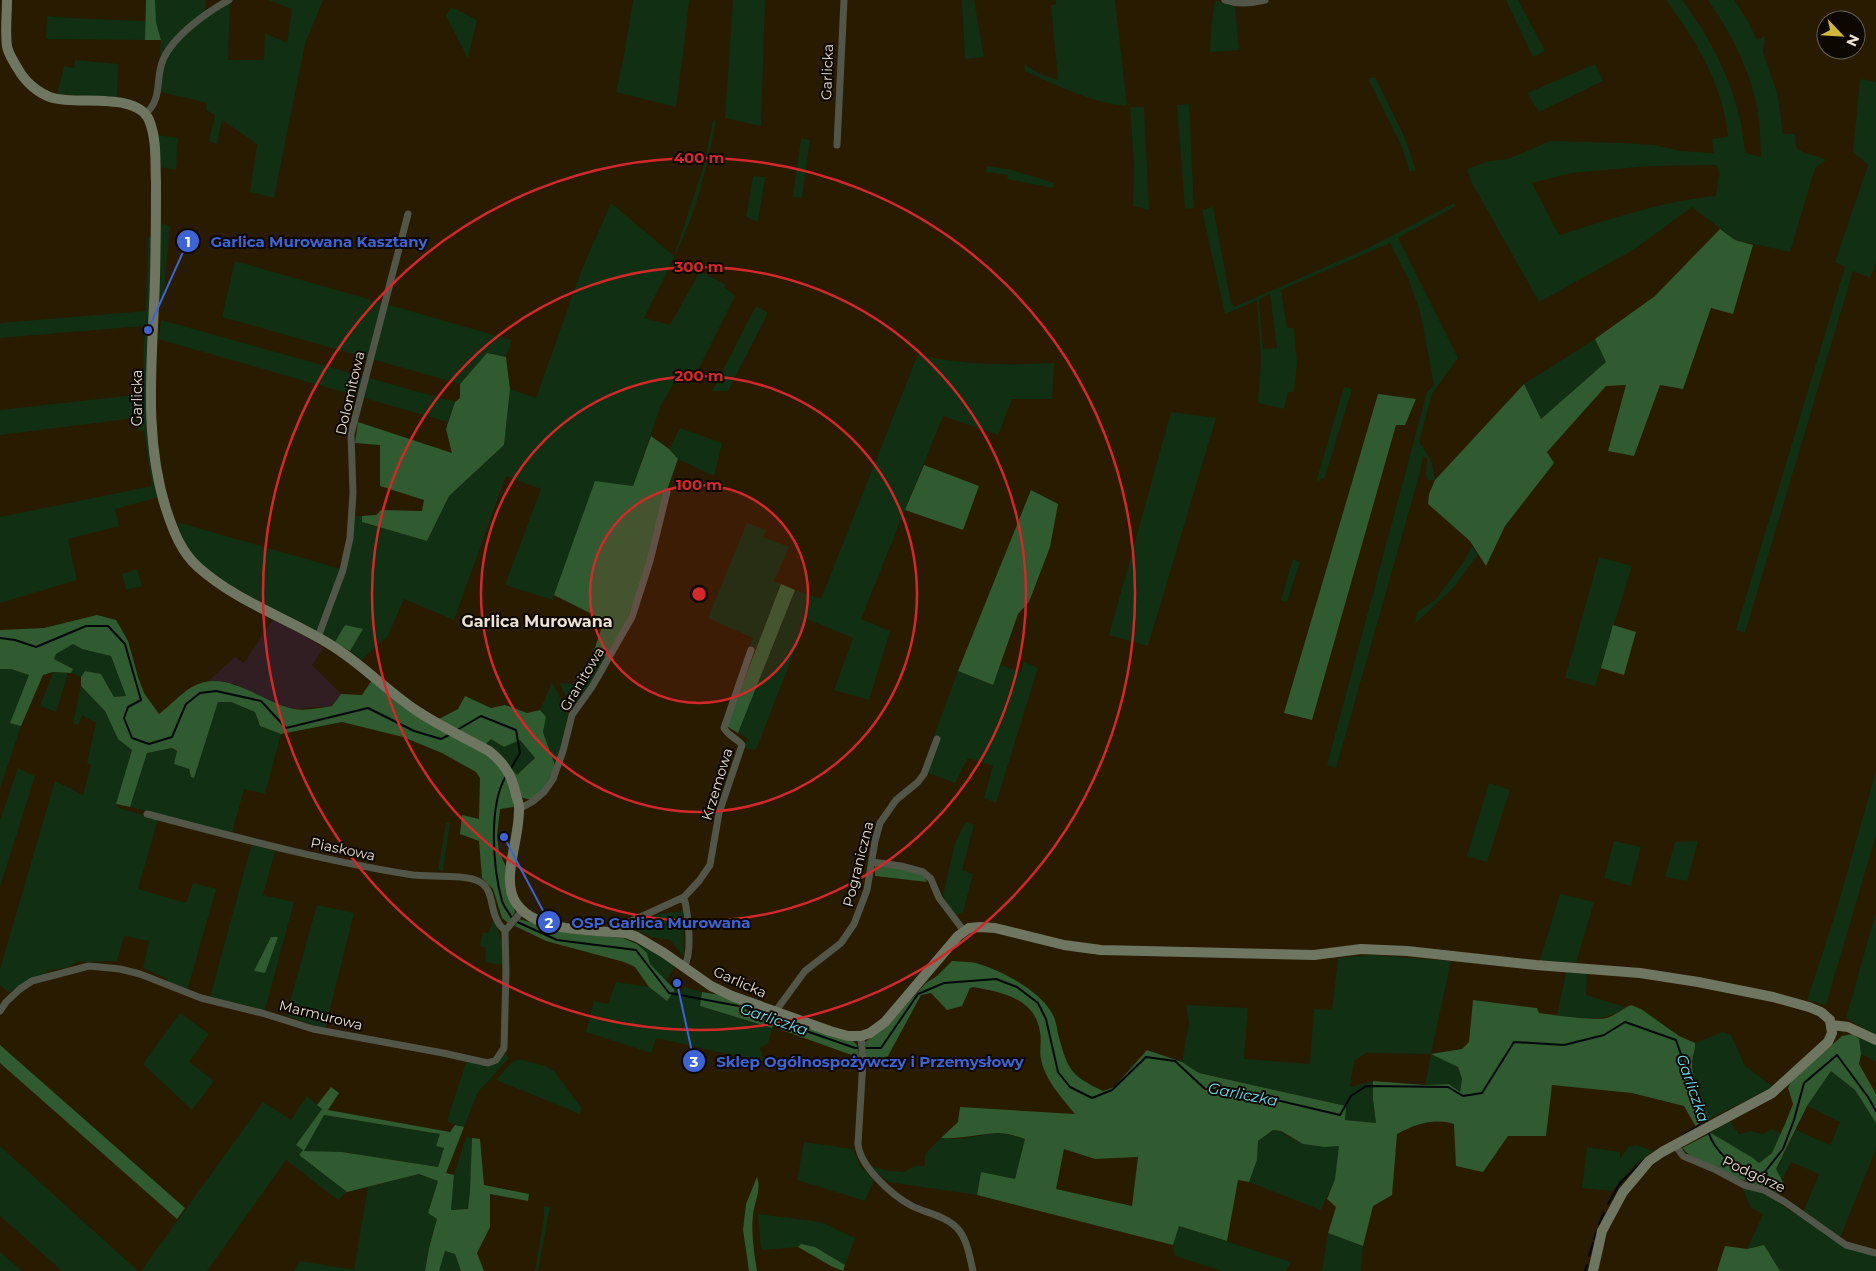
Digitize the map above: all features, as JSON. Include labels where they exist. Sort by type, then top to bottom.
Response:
[{"type":"street","points":[[8,0],[7,49],[20,73],[29,84],[55,99],[127,104],[145,114],[155,103],[163,59],[170,48],[208,13],[229,0]]},
{"type":"street","name":"Garlicka","points":[[837,145],[844,0]]},
{"type":"street","points":[[1225,0],[1235,4],[1265,0]]},
{"type":"street","name":"Garlicka","points":[[145,114],[149,119],[153,134],[156,224],[150,427],[153,456],[170,520],[187,556],[209,576],[251,602],[318,637],[346,655],[416,710],[489,751],[509,772],[520,809]]},
{"type":"street","name":"Dolomitowa","points":[[318,637],[343,570],[350,538],[352,502],[351,434],[408,214]]},
{"type":"street","name":"Granitowa","points":[[520,809],[544,792],[553,779],[564,751],[572,715],[592,687],[632,617],[648,568],[667,492]]},
{"type":"street","name":"Krzemowa","points":[[607,932],[684,898],[710,865],[720,813],[742,745],[739,740],[727,734],[724,728],[751,650]]},
{"type":"street","name":"Pograniczna","points":[[778,1016],[801,975],[840,942],[854,924],[867,890],[875,841],[883,818],[896,800],[918,782],[924,774],[937,739]]},
{"type":"street","points":[[507,928],[519,913],[511,892],[509,878],[520,809]]},
{"type":"street","name":"Piaskowa","points":[[147,814],[325,859],[426,877],[466,877],[476,880],[482,883],[488,890],[497,922],[507,928]]},
{"type":"street","points":[[872,862],[902,866],[924,872],[931,879],[939,898],[964,931]]},
{"type":"street","points":[[684,898],[687,912],[688,959],[684,967]]},
{"type":"street","name":"Garlicka","points":[[519,913],[550,924],[626,933],[637,937],[719,990],[778,1016],[848,1036],[862,1044]]},
{"type":"street","name":"Marmurowa","points":[[0,1011],[20,989],[32,981],[89,966],[120,969],[140,974],[201,998],[262,1013],[313,1029],[488,1063],[496,1060],[504,1048],[507,928]]},
{"type":"street","points":[[973,1271],[963,1237],[958,1229],[946,1220],[911,1205],[898,1197],[873,1174],[861,1156],[858,1144],[863,1060],[862,1044],[870,1033],[885,1022],[958,936],[969,928],[995,928],[1064,945],[1101,950],[1314,955],[1361,949],[1407,951],[1536,965],[1640,973],[1698,982],[1791,1002],[1822,1012],[1832,1025],[1832,1033],[1828,1042],[1772,1093],[1649,1161],[1623,1192],[1602,1231],[1593,1271]]},
{"type":"street","points":[[1832,1025],[1848,1027],[1876,1040]]},
{"type":"street","name":"Podgórze","points":[[1676,1145],[1683,1156],[1714,1169],[1744,1185],[1764,1190],[1785,1202],[1846,1245],[1876,1253]]},
{"type":"shaded area","points":[[274,618],[324,648],[312,665],[341,694],[332,706],[292,709],[266,700],[235,684],[207,682],[235,657],[244,663]]},
{"type":"green space","points":[[146,0],[155,0],[156,22],[161,40],[145,40]]},
{"type":"green space","points":[[155,0],[206,0],[205,11],[177,35],[160,57],[161,40],[156,22]]},
{"type":"green space","points":[[268,0],[323,0],[305,44],[274,198],[250,192],[257,144],[222,120],[217,144],[209,141],[215,115],[206,110],[207,103],[161,92],[164,65],[167,56],[174,46],[191,29],[230,1],[228,60],[264,60],[265,33],[287,43],[292,9]]},
{"type":"green space","points":[[633,0],[689,0],[676,107],[616,92]]},
{"type":"green space","points":[[733,0],[765,0],[761,126],[725,118]]},
{"type":"green space","points":[[962,0],[974,0],[984,57],[965,59]]},
{"type":"green space","points":[[1056,0],[1115,0],[1127,106],[1087,97],[1025,71],[1024,65],[1058,80],[1051,5],[1056,4]]},
{"type":"green space","points":[[1215,0],[1235,7],[1239,50],[1210,52]]},
{"type":"green space","points":[[1506,0],[1518,0],[1545,51],[1533,57]]},
{"type":"green space","points":[[1666,0],[1682,0],[1705,35],[1732,92],[1738,112],[1745,153],[1761,157],[1759,122],[1753,89],[1737,49],[1708,0],[1734,0],[1748,21],[1757,40],[1765,36],[1763,52],[1778,96],[1783,134],[1795,134],[1796,147],[1803,152],[1826,160],[1815,168],[1790,252],[1735,240],[1692,207],[1633,250],[1539,302],[1472,183],[1467,169],[1489,161],[1508,159],[1550,141],[1654,145],[1681,151],[1714,153],[1712,139],[1728,137],[1721,100],[1715,82],[1698,48]],"holes":[[[1717,165],[1719,174],[1716,196],[1656,206],[1559,235],[1532,183],[1571,173],[1650,166]]]},
{"type":"green space","points":[[451,7],[477,20],[468,59],[446,16]]},
{"type":"green space","points":[[47,16],[145,21],[145,40],[46,39]]},
{"type":"green space","points":[[75,60],[118,64],[117,98],[57,94],[64,66],[74,68]]},
{"type":"green space","points":[[1595,64],[1603,81],[1539,112],[1527,93]]},
{"type":"green space","points":[[1375,77],[1403,134],[1416,170],[1410,172],[1401,145],[1368,78]]},
{"type":"green space","points":[[1860,79],[1876,82],[1876,263],[1870,278],[1853,271],[1745,633],[1736,630],[1845,267],[1835,262],[1868,165],[1853,152]]},
{"type":"green space","points":[[1189,104],[1194,208],[1185,209],[1177,105]]},
{"type":"green space","points":[[1130,107],[1144,107],[1149,210],[1133,206],[1134,165]]},
{"type":"green space","points":[[713,120],[716,121],[704,177],[694,210],[677,251],[644,318],[670,325],[700,271],[726,285],[724,287],[735,296],[691,384],[677,378],[661,405],[633,486],[554,595],[553,600],[505,585],[541,489],[506,476],[454,620],[404,599],[388,636],[361,660],[350,651],[363,629],[335,642],[322,634],[354,516],[362,516],[362,522],[427,541],[449,496],[504,445],[510,389],[536,398],[582,269],[611,203],[674,256],[704,165]]},
{"type":"green space","points":[[157,135],[178,138],[176,170],[159,167]]},
{"type":"green space","points":[[801,138],[810,140],[802,198],[793,197]]},
{"type":"green space","points":[[987,166],[1012,170],[1055,183],[1053,188],[1007,179],[1008,175],[986,172]]},
{"type":"green space","points":[[753,176],[765,177],[758,222],[746,217]]},
{"type":"green space","points":[[1454,203],[1456,206],[1398,238],[1458,358],[1432,394],[1419,442],[1431,460],[1435,480],[1428,480],[1426,475],[1427,458],[1423,456],[1419,476],[1336,768],[1327,765],[1427,392],[1434,385],[1420,311],[1408,278],[1390,243],[1281,290],[1287,328],[1294,328],[1297,363],[1294,392],[1288,392],[1284,409],[1258,403],[1261,360],[1257,301],[1225,314],[1202,210],[1213,207],[1231,303],[1234,307],[1368,248]],"holes":[[[1270,294],[1277,348],[1263,349],[1259,299]]]},
{"type":"green space","points":[[161,223],[170,226],[163,302],[160,297]]},
{"type":"green space","points":[[1720,229],[1735,240],[1753,245],[1733,314],[1711,308],[1683,389],[1660,385],[1634,456],[1608,451],[1626,385],[1606,386],[1547,452],[1554,463],[1505,526],[1486,566],[1470,541],[1428,504],[1429,494],[1435,480],[1524,384],[1541,419],[1606,362],[1595,339],[1655,296]]},
{"type":"green space","points":[[153,236],[147,391],[159,497],[115,509],[119,526],[68,539],[77,580],[0,603],[0,517],[152,486],[144,431],[138,430],[136,418],[0,435],[0,410],[143,394],[144,326],[0,338],[0,323],[146,311],[148,237]]},
{"type":"green space","points":[[235,261],[512,340],[506,357],[487,353],[460,384],[222,317]]},
{"type":"green space","points":[[756,306],[768,313],[728,391],[712,391]]},
{"type":"green space","points":[[161,320],[455,402],[448,422],[158,339]]},
{"type":"green space","points":[[1595,339],[1607,362],[1541,419],[1524,384]]},
{"type":"green space","points":[[487,353],[506,357],[510,389],[504,445],[449,496],[427,541],[362,522],[362,516],[376,515],[381,510],[422,511],[424,500],[380,486],[380,445],[355,443],[358,422],[452,453],[446,429],[455,402],[460,398],[460,384]]},
{"type":"green space","points":[[918,354],[968,363],[1054,363],[1052,399],[1012,399],[998,435],[943,416],[861,619],[890,631],[869,700],[834,690],[853,638],[807,619],[756,750],[745,748],[747,738],[738,733],[795,590],[821,599]]},
{"type":"green space","points":[[1344,387],[1352,389],[1325,477],[1316,482]]},
{"type":"green space","points":[[1378,394],[1416,399],[1405,425],[1396,425],[1312,720],[1284,713]]},
{"type":"green space","points":[[1171,412],[1216,418],[1148,646],[1109,635]]},
{"type":"green space","points":[[680,428],[722,443],[714,476],[678,459],[669,449]]},
{"type":"green space","points":[[651,436],[669,449],[678,459],[667,490],[643,576],[626,623],[607,656],[592,657],[604,620],[554,595],[595,481],[633,486]]},
{"type":"green space","points":[[924,465],[979,486],[963,530],[905,510]]},
{"type":"green space","points":[[1031,490],[1058,504],[1050,547],[1029,602],[1018,614],[993,685],[958,671]]},
{"type":"green space","points":[[177,522],[341,569],[318,632],[249,596],[213,573],[199,562],[189,550]]},
{"type":"green space","points":[[747,523],[766,530],[763,537],[789,547],[774,581],[781,584],[756,648],[750,646],[753,638],[708,618]]},
{"type":"green space","points":[[1472,546],[1478,554],[1455,586],[1415,624],[1417,612],[1436,599],[1465,560]]},
{"type":"green space","points":[[1599,557],[1632,566],[1595,686],[1565,678]]},
{"type":"green space","points":[[1293,559],[1300,562],[1287,602],[1281,600]]},
{"type":"green space","points":[[137,569],[142,586],[126,590],[122,574]]},
{"type":"green space","points":[[781,584],[795,590],[738,733],[728,727],[728,722]]},
{"type":"green space","points":[[97,615],[116,620],[128,641],[144,693],[159,714],[192,687],[204,682],[216,681],[241,687],[278,704],[300,710],[332,706],[341,694],[362,695],[372,680],[437,720],[458,709],[465,696],[491,708],[505,705],[527,713],[540,710],[546,717],[543,732],[556,768],[541,791],[531,800],[512,795],[514,807],[500,809],[497,836],[499,851],[506,867],[505,878],[515,912],[508,923],[502,918],[493,889],[482,878],[479,841],[460,834],[462,815],[479,819],[480,778],[476,772],[442,753],[403,737],[342,722],[281,734],[260,726],[255,712],[231,702],[218,702],[194,778],[191,777],[189,769],[174,764],[177,751],[172,748],[147,753],[130,807],[116,804],[132,750],[118,739],[105,711],[81,686],[81,677],[85,671],[101,674],[114,697],[126,696],[111,656],[82,649],[73,644],[56,654],[54,659],[73,669],[71,673],[53,672],[43,675],[21,726],[10,723],[29,675],[11,669],[0,669],[0,630],[44,628]],"holes":[[[491,739],[504,747],[520,740],[535,758],[517,775],[500,755],[486,744]]]},
{"type":"green space","points":[[345,625],[363,629],[350,651],[335,642]]},
{"type":"green space","points":[[1613,625],[1636,632],[1624,675],[1601,668]]},
{"type":"green space","points":[[73,644],[82,649],[111,656],[126,696],[114,697],[101,674],[86,671],[81,677],[71,673],[73,669],[54,659],[55,654]]},
{"type":"green space","points":[[607,656],[581,698],[571,705],[559,683],[581,685],[592,657]]},
{"type":"green space","points":[[1024,662],[1038,668],[996,803],[984,798],[993,766],[968,758],[955,783],[928,773],[938,738],[934,736],[958,671],[992,685],[1001,665],[1021,672]]},
{"type":"green space","points":[[0,669],[11,669],[29,675],[11,722],[21,726],[0,788]]},
{"type":"green space","points":[[53,672],[68,673],[56,712],[40,706]]},
{"type":"green space","points":[[552,682],[568,714],[556,768],[543,732],[545,717],[540,710]]},
{"type":"green space","points":[[81,686],[105,711],[118,739],[132,750],[116,804],[118,808],[158,819],[138,889],[186,903],[193,883],[216,889],[187,991],[167,982],[166,978],[143,968],[149,941],[124,936],[117,961],[77,962],[68,967],[47,971],[45,975],[26,982],[9,993],[0,985],[0,969],[55,781],[83,795],[91,765],[87,763],[96,723],[82,715],[78,725],[73,723]]},
{"type":"green space","points":[[217,702],[231,702],[255,712],[260,726],[281,734],[265,794],[244,789],[232,833],[130,807],[147,753],[172,748],[182,757],[191,777],[194,778]]},
{"type":"green space","points":[[491,739],[504,747],[520,740],[535,758],[517,775],[501,755],[486,744]]},
{"type":"green space","points":[[18,768],[35,776],[0,887],[0,820]]},
{"type":"green space","points":[[1876,771],[1876,835],[1826,1005],[1807,1000],[1836,912]]},
{"type":"green space","points":[[1489,783],[1510,790],[1487,862],[1467,856]]},
{"type":"green space","points":[[966,822],[974,825],[962,870],[973,874],[963,912],[954,916],[943,895],[955,843]]},
{"type":"green space","points":[[446,823],[450,823],[443,871],[438,870]]},
{"type":"green space","points":[[1614,841],[1641,847],[1631,886],[1604,878]]},
{"type":"green space","points":[[1698,841],[1687,881],[1665,877],[1675,842]]},
{"type":"green space","points":[[252,843],[275,851],[263,895],[294,902],[265,1010],[210,997]]},
{"type":"green space","points":[[875,865],[902,869],[923,875],[927,882],[875,876]]},
{"type":"green space","points":[[1560,894],[1594,902],[1576,963],[1540,960]]},
{"type":"green space","points":[[317,905],[354,913],[325,1029],[286,1016]]},
{"type":"green space","points":[[683,911],[684,957],[670,940],[652,937],[628,926],[657,914]]},
{"type":"green space","points":[[1876,912],[1876,1036],[1846,1018]]},
{"type":"green space","points":[[494,918],[503,946],[503,965],[485,962],[486,948],[480,946],[483,932],[488,933]]},
{"type":"green space","points":[[519,919],[561,931],[623,938],[637,944],[647,953],[650,964],[675,990],[667,1001],[649,987],[635,967],[624,962],[546,941],[515,926]]},
{"type":"green space","points":[[271,937],[278,937],[265,973],[254,971]]},
{"type":"green space","points":[[637,944],[652,950],[675,967],[666,980],[649,964],[647,953]]},
{"type":"green space","points":[[1371,955],[1451,961],[1431,1054],[1366,1053],[1354,1061],[1350,1087],[1373,1081],[1376,1123],[1345,1120],[1346,1106],[1199,1073],[1182,1062],[1189,1023],[1186,1005],[1248,1008],[1244,1059],[1310,1064],[1314,1009],[1332,1010],[1338,958]]},
{"type":"green space","points":[[952,961],[971,962],[991,968],[1022,984],[1048,1007],[1053,1015],[1064,1055],[1072,1070],[1083,1080],[1103,1091],[1114,1087],[1147,1050],[1182,1062],[1199,1073],[1346,1106],[1345,1120],[1376,1123],[1373,1081],[1425,1085],[1449,1084],[1460,1092],[1462,1079],[1458,1067],[1431,1054],[1462,1049],[1469,1042],[1473,1000],[1537,1008],[1539,1013],[1593,1019],[1607,1018],[1631,1005],[1641,1009],[1679,1036],[1695,1043],[1692,1069],[1698,1092],[1709,1119],[1696,1127],[1684,1106],[1632,1093],[1552,1085],[1546,1136],[1508,1136],[1483,1172],[1456,1166],[1454,1124],[1432,1122],[1411,1127],[1397,1134],[1392,1195],[1373,1206],[1363,1246],[1328,1233],[1336,1207],[1327,1199],[1335,1179],[1339,1146],[1325,1147],[1303,1144],[1281,1131],[1273,1130],[1258,1141],[1257,1160],[1249,1182],[1238,1180],[1227,1241],[1179,1226],[1173,1245],[977,1195],[981,1172],[1015,1179],[1025,1139],[997,1133],[941,1138],[958,1122],[960,1107],[1075,1114],[1055,1088],[1043,1067],[1040,1056],[1040,1032],[1037,1021],[1031,1011],[1015,999],[995,991],[970,988],[962,1006],[947,1010],[931,993],[921,995],[888,1056],[866,1064],[865,1042],[887,1026],[926,983],[937,976]],"holes":[[[1064,1149],[1095,1159],[1138,1157],[1132,1206],[1056,1189]]]},
{"type":"green space","points":[[1566,972],[1587,973],[1586,995],[1625,1007],[1610,1016],[1601,1018],[1557,1016]]},
{"type":"green space","points":[[616,982],[649,987],[667,1001],[675,990],[681,991],[684,987],[702,992],[700,1006],[772,1028],[768,1044],[760,1047],[764,1062],[656,1038],[651,1053],[586,1032],[594,1001],[608,1004]]},
{"type":"green space","points":[[702,992],[720,995],[777,1016],[772,1028],[700,1006]]},
{"type":"green space","points":[[180,1013],[209,1034],[189,1062],[214,1081],[192,1110],[143,1064]]},
{"type":"green space","points":[[783,1019],[853,1041],[857,1045],[860,1058],[779,1029]]},
{"type":"green space","points":[[1723,1032],[1731,1035],[1745,1066],[1773,1087],[1709,1119],[1696,1084],[1692,1060],[1695,1043]]},
{"type":"green space","points":[[1853,1034],[1859,1039],[1861,1054],[1859,1064],[1876,1094],[1876,1123],[1855,1090],[1831,1071],[1807,1106],[1776,1169],[1786,1188],[1780,1194],[1728,1175],[1702,1163],[1682,1148],[1711,1133],[1759,1163],[1772,1153],[1793,1104],[1788,1088],[1791,1082],[1842,1036]]},
{"type":"green space","points":[[1857,1036],[1876,1044],[1876,1062],[1861,1054]]},
{"type":"green space","points":[[0,1045],[185,1208],[177,1219],[0,1063]]},
{"type":"green space","points":[[504,1052],[509,1058],[478,1092],[464,1127],[447,1121],[466,1062],[484,1065]]},
{"type":"green space","points":[[1431,1054],[1457,1066],[1462,1079],[1460,1092],[1449,1084],[1425,1085]]},
{"type":"green space","points":[[519,1059],[545,1066],[554,1071],[581,1107],[580,1114],[496,1080],[512,1062]]},
{"type":"green space","points":[[1831,1071],[1855,1090],[1876,1123],[1876,1149],[1840,1238],[1803,1212],[1819,1174],[1791,1162],[1782,1180],[1776,1170],[1796,1130],[1830,1145],[1840,1122],[1807,1106]]},
{"type":"green space","points":[[331,1087],[339,1093],[328,1110],[450,1132],[455,1125],[464,1127],[446,1173],[454,1175],[451,1210],[468,1209],[472,1138],[480,1139],[484,1185],[529,1194],[528,1201],[490,1194],[490,1227],[477,1253],[484,1271],[461,1271],[455,1254],[445,1251],[439,1271],[425,1271],[437,1219],[428,1213],[438,1181],[419,1174],[347,1192],[299,1155],[303,1150],[296,1145],[322,1109],[317,1105]],"holes":[[[324,1115],[440,1134],[436,1146],[444,1148],[438,1167],[342,1152],[304,1151]]]},
{"type":"green space","points":[[307,1096],[322,1109],[296,1145],[303,1150],[324,1115],[440,1134],[444,1148],[438,1167],[342,1152],[299,1155],[347,1192],[338,1200],[286,1160],[207,1271],[141,1271],[263,1102],[291,1120]]},
{"type":"green space","points":[[1729,1120],[1739,1134],[1751,1131],[1762,1134],[1772,1129],[1781,1134],[1772,1153],[1759,1163],[1711,1133]]},
{"type":"green space","points":[[1273,1130],[1281,1132],[1297,1141],[1309,1144],[1340,1146],[1335,1179],[1321,1210],[1249,1182],[1257,1160],[1258,1141]]},
{"type":"green space","points":[[996,1133],[1025,1139],[1015,1180],[981,1172],[977,1195],[888,1182],[869,1165],[884,1170],[904,1172],[914,1166],[925,1166],[925,1154],[941,1138],[960,1139]]},
{"type":"green space","points":[[466,1137],[472,1138],[468,1209],[451,1210],[454,1175]]},
{"type":"green space","points":[[804,1142],[853,1149],[860,1166],[874,1180],[865,1201],[797,1180]]},
{"type":"green space","points":[[1637,1145],[1653,1151],[1634,1165],[1612,1191],[1582,1188],[1587,1147],[1620,1152],[1620,1159],[1628,1147]]},
{"type":"green space","points":[[0,1146],[138,1271],[62,1271],[0,1216]]},
{"type":"green space","points":[[419,1174],[438,1181],[428,1213],[437,1219],[425,1271],[294,1271],[300,1261],[354,1270],[368,1187]]},
{"type":"green space","points":[[757,1177],[759,1186],[752,1229],[757,1271],[749,1271],[743,1230],[746,1204]]},
{"type":"green space","points":[[1742,1187],[1763,1193],[1853,1251],[1876,1255],[1876,1271],[1780,1271],[1764,1245],[1747,1249],[1763,1214],[1751,1208]]},
{"type":"green space","points":[[544,1206],[550,1207],[538,1271],[535,1271],[544,1217]]},
{"type":"green space","points":[[758,1214],[821,1222],[855,1238],[845,1265],[815,1247],[801,1244],[798,1247],[761,1250]]},
{"type":"green space","points":[[1179,1226],[1291,1262],[1286,1271],[1222,1271],[1175,1256],[1173,1245]]},
{"type":"green space","points":[[1328,1233],[1363,1246],[1361,1271],[1322,1271]]},
{"type":"green space","points":[[801,1244],[815,1247],[845,1265],[843,1271],[798,1247]]},
{"type":"green space","points":[[1764,1245],[1780,1271],[1717,1271],[1725,1246],[1747,1249]]},
{"type":"green space","points":[[444,1251],[455,1254],[461,1271],[439,1271]]},
{"type":"green space","points":[[0,1252],[22,1271],[0,1271]]},
{"type":"waterway","name":"Garliczka","points":[[0,638],[15,640],[36,647],[86,626],[108,626],[125,644],[141,700],[128,707],[124,718],[132,738],[149,744],[172,737],[186,704],[200,693],[216,691],[261,701],[286,728],[368,708],[414,731],[441,739],[449,735]]},
{"type":"waterway","name":"Garliczka","points":[[457,730],[481,716],[516,730],[520,753],[510,770]]},
{"type":"waterway","name":"Garliczka","points":[[506,776],[500,789],[497,804],[494,820],[494,837],[496,872],[502,901],[512,918]]},
{"type":"waterway","name":"Garliczka","points":[[515,921],[557,940],[636,950],[669,993],[744,1007],[775,1020]]},
{"type":"waterway","name":"Garliczka","points":[[780,1022],[855,1048],[881,1048],[918,994],[944,983],[996,979],[1017,987],[1038,1003],[1046,1019],[1058,1072],[1070,1087],[1092,1098],[1112,1090],[1146,1057],[1175,1061],[1205,1089],[1255,1095],[1340,1115],[1351,1096],[1366,1086],[1448,1087],[1463,1096],[1482,1093],[1514,1042],[1564,1045],[1604,1035],[1625,1022],[1676,1040],[1705,1125]]},
{"type":"waterway","name":"Garliczka","points":[[1708,1131],[1721,1153],[1734,1165],[1755,1179],[1764,1173],[1783,1149],[1794,1120],[1804,1083],[1837,1055],[1876,1111]]},
{"type":"waterway","points":[[1683,1135],[1703,1121]]},
{"type":"waterway","points":[[1608,1204],[1620,1183],[1644,1160]]},
{"type":"waterway","points":[[1599,1224],[1604,1213]]},
{"type":"waterway","points":[[1594,1239],[1596,1233]]},
{"type":"waterway","points":[[1589,1256],[1593,1243]]},
{"type":"waterway","points":[[1585,1271],[1587,1265]]},
{"type":"place","name":"Garlica Murowana Kasztany","points":[[148,330]]},
{"type":"place","name":"OSP Garlica Murowana","points":[[504,837]]},
{"type":"place","name":"Sklep Ogólnospożywczy i Przemysłowy","points":[[677,983]]},
{"type":"district","name":"Garlica Murowana","points":[[537,621]]}]
